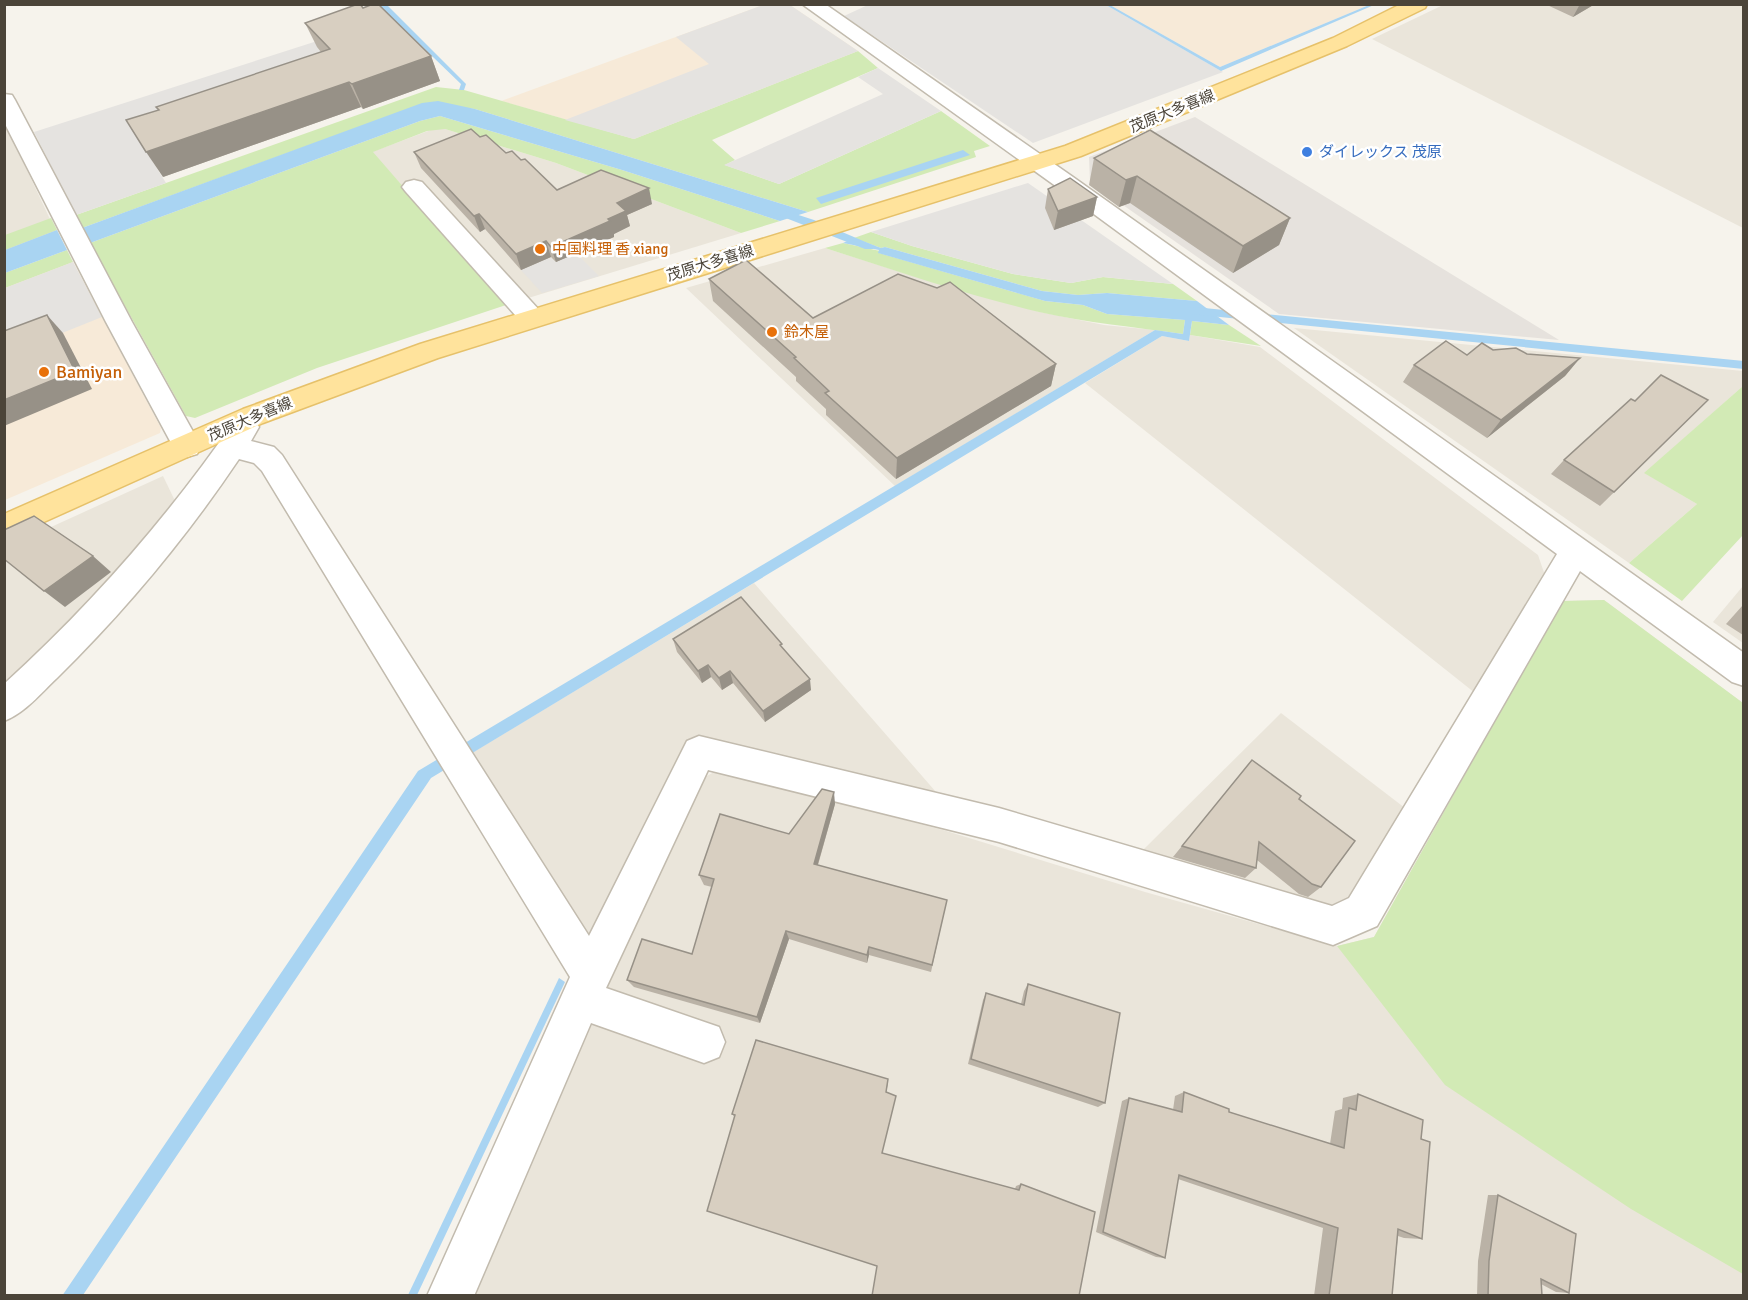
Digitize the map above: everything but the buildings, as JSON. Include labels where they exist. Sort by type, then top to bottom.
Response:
[{"type":"main road","name":"茂原大多喜線","points":[[4,528],[253,416],[429,351],[1073,151],[1340,42],[1412,6]]},
{"type":"street","points":[[811,4],[1036,162],[1743,672]]},
{"type":"street","points":[[4,100],[187,446]]},
{"type":"street","points":[[414,187],[532,318]]},
{"type":"street","points":[[4,706],[62,653],[133,576],[190,507],[253,416]]},
{"type":"street","points":[[232,446],[264,455],[272,463],[585,987],[704,1042]]},
{"type":"street","points":[[450,1296],[585,987],[699,752],[999,825],[1333,926],[1364,912],[1552,594],[1574,552]]},
{"type":"shaded area","points":[[870,4],[1106,5],[1223,72],[1033,143],[844,16]]},
{"type":"shaded area","points":[[763,5],[790,5],[858,51],[634,139],[501,101]]},
{"type":"shaded area","points":[[763,5],[790,5],[858,51],[634,139],[565,120],[709,64],[676,37]]},
{"type":"shaded area","points":[[1110,5],[1369,5],[1220,67]]},
{"type":"shaded area","points":[[1443,5],[1743,5],[1743,228],[1372,39]]},
{"type":"shaded area","points":[[392,17],[431,56],[351,84],[143,146],[166,183],[76,215],[34,132]]},
{"type":"shaded area","points":[[878,68],[941,111],[779,184],[724,165],[883,94],[858,77]]},
{"type":"shaded area","points":[[1195,117],[1559,340],[1279,314],[1090,182],[1089,157]]},
{"type":"shaded area","points":[[4,121],[56,232],[4,251]]},
{"type":"shaded area","points":[[436,128],[556,163],[741,233],[525,299],[405,189],[372,152]]},
{"type":"shaded area","points":[[1028,183],[1173,284],[1103,277],[1071,283],[1013,274],[871,232]]},
{"type":"shaded area","points":[[570,247],[599,276],[542,293],[521,270],[551,257],[556,262],[564,258]]},
{"type":"shaded area","points":[[825,248],[1040,312],[1104,325],[1155,330],[895,486],[686,288]]},
{"type":"shaded area","points":[[73,262],[161,428],[160,433],[5,500],[5,272]]},
{"type":"shaded area","points":[[73,262],[102,317],[10,354],[5,346],[5,288]]},
{"type":"shaded area","points":[[1294,328],[1743,371],[1743,386],[1645,473],[1697,504],[1629,563]]},
{"type":"shaded area","points":[[1190,335],[1260,347],[1538,555],[1548,584],[1475,693],[1085,383],[1162,336],[1189,341]]},
{"type":"shaded area","points":[[163,476],[177,505],[51,642],[5,685],[5,548]]},
{"type":"shaded area","points":[[754,583],[936,792],[693,739],[590,943],[467,756]]},
{"type":"shaded area","points":[[1743,586],[1743,643],[1713,622]]},
{"type":"shaded area","points":[[1604,600],[1743,703],[1743,1295],[461,1296],[692,784],[716,771],[943,830],[1145,892],[1337,946],[1374,937],[1562,601]]},
{"type":"shaded area","points":[[1281,713],[1405,808],[1347,903],[1319,905],[1141,852]]},
{"type":"green space","points":[[858,51],[878,68],[712,140],[735,160],[725,165],[779,184],[941,111],[990,146],[974,151],[976,157],[808,212],[475,109],[422,104],[82,228],[76,215],[436,87],[464,90],[634,139]]},
{"type":"green space","points":[[440,116],[622,170],[780,221],[741,233],[556,163],[445,129],[427,131],[373,152],[506,305],[317,368],[195,418],[186,416],[90,243],[420,121]]},
{"type":"green space","points":[[51,218],[57,230],[5,250],[5,235]]},
{"type":"green space","points":[[871,232],[1013,274],[1071,283],[1103,277],[1173,284],[1197,301],[1107,293],[1078,295],[1042,291],[885,247],[881,248],[854,238]]},
{"type":"green space","points":[[843,243],[880,251],[879,253],[1045,301],[1083,305],[1107,314],[1185,320],[1183,334],[1039,312],[958,290],[825,248]]},
{"type":"green space","points":[[67,250],[73,262],[5,288],[5,273]]},
{"type":"green space","points":[[1192,321],[1229,325],[1261,346],[1190,335]]},
{"type":"green space","points":[[1743,386],[1743,535],[1682,601],[1629,563],[1697,504],[1644,473]]},
{"type":"green space","points":[[1604,600],[1743,703],[1743,1274],[1631,1209],[1445,1085],[1337,946],[1374,937],[1562,601]]},
{"type":"water","points":[[379,5],[387,5],[466,84],[464,90],[459,90],[461,84]]},
{"type":"water","points":[[1106,5],[1110,5],[1220,67],[1369,5],[1374,5],[1221,71]]},
{"type":"water","points":[[438,101],[475,109],[808,212],[780,221],[622,170],[440,116],[420,121],[90,243],[82,228],[422,103]]},
{"type":"water","points":[[963,150],[970,155],[821,204],[816,198]]},
{"type":"water","points":[[57,230],[67,250],[5,273],[5,250]]},
{"type":"water","points":[[854,238],[881,248],[885,247],[1042,291],[1078,295],[1107,293],[1197,301],[1229,325],[1192,321],[1189,341],[1162,336],[431,778],[83,1295],[62,1296],[418,771],[1155,330],[1183,334],[1185,320],[1107,314],[1083,305],[1045,301],[878,253],[879,250],[843,243]]},
{"type":"water","points":[[559,978],[565,982],[417,1295],[408,1295]]},
{"type":"waterway","points":[[777,211],[869,246]]},
{"type":"waterway","points":[[1194,311],[1744,365]]},
{"type":"place","name":"ダイレックス 茂原","points":[[1307,152]]},
{"type":"place","name":"中国料理 香 xiang","points":[[540,249]]},
{"type":"place","name":"鈴木屋","points":[[772,332]]},
{"type":"place","name":"Bamiyan","points":[[44,372]]}]
